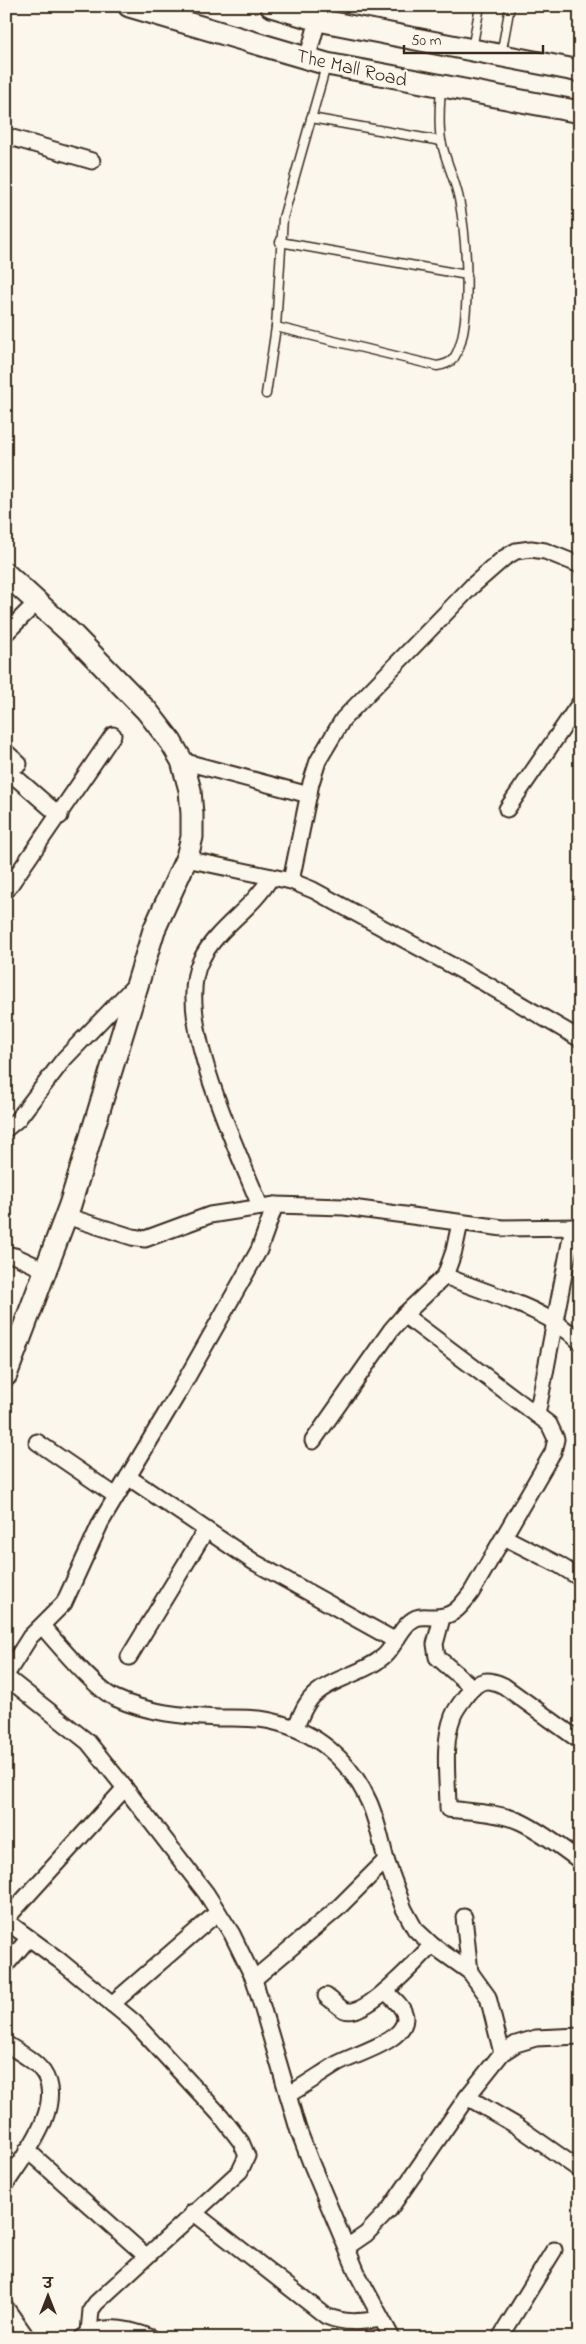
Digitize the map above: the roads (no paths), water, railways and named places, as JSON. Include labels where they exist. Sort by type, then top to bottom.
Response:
[{"type":"street","name":"The Mall Road","points":[[129,6],[317,61],[580,112]]},
{"type":"street","name":"The Mall Road","points":[[272,6],[318,20],[471,50],[501,54],[580,71]]},
{"type":"street","points":[[317,61],[318,20]]},
{"type":"street","points":[[6,136],[92,161]]},
{"type":"street","points":[[291,881],[318,761],[343,719],[417,642],[504,558],[516,552],[531,549],[545,550],[580,565]]},
{"type":"street","points":[[6,574],[74,636],[147,711],[171,742],[182,761],[190,790],[192,814],[192,837],[186,859],[154,930],[66,1216],[6,1375]]},
{"type":"street","points":[[6,632],[37,602]]},
{"type":"street","points":[[507,808],[578,709]]},
{"type":"street","points":[[6,891],[60,816],[113,735]]},
{"type":"street","points":[[6,752],[13,767],[60,816]]},
{"type":"street","points":[[182,761],[309,795]]},
{"type":"street","points":[[186,859],[271,876],[291,881],[312,890],[416,946],[580,1039]]},
{"type":"street","points":[[271,876],[256,900],[210,944],[200,962],[193,994],[199,1043],[207,1070],[268,1205],[258,1250],[180,1390],[116,1496],[93,1539],[64,1603],[30,1637],[6,1676],[88,1742],[125,1788],[218,1912],[232,1934],[254,1979],[288,2096],[311,2162],[358,2275],[392,2338]]},
{"type":"street","points":[[6,1129],[18,1119],[64,1059],[138,981]]},
{"type":"street","points":[[66,1216],[132,1237],[145,1239],[210,1215],[268,1205],[344,1207],[503,1228],[576,1227],[537,1415]]},
{"type":"street","points":[[313,1441],[404,1315],[445,1276],[454,1251],[460,1223]]},
{"type":"street","points":[[6,1254],[15,1256],[45,1270]]},
{"type":"street","points":[[445,1276],[535,1312],[572,1334],[580,1342]]},
{"type":"street","points":[[295,1728],[305,1706],[314,1695],[325,1687],[375,1664],[390,1651],[415,1618],[442,1618],[457,1611],[504,1537],[553,1452],[556,1439],[549,1424],[404,1315]]},
{"type":"street","points":[[37,1442],[116,1496]]},
{"type":"street","points":[[128,1477],[254,1562],[396,1641]]},
{"type":"street","points":[[129,1657],[206,1530]]},
{"type":"street","points":[[504,1537],[580,1578]]},
{"type":"street","points":[[442,1618],[435,1644],[437,1657],[473,1688]]},
{"type":"street","points":[[42,1626],[76,1663],[112,1697],[162,1713],[269,1720],[295,1728],[318,1739],[338,1756],[355,1778],[369,1802],[386,1860],[408,1919],[432,1945],[470,1972],[488,1997],[502,2053]]},
{"type":"street","points":[[580,1741],[504,1686],[485,1680],[477,1683],[453,1716],[448,1741],[448,1809],[502,1816],[520,1822],[545,1835],[580,1861]]},
{"type":"street","points":[[125,1788],[6,1920],[134,2022],[208,2101],[245,2148],[247,2156],[240,2170],[146,2256],[91,2310],[86,2335],[121,2329],[152,2338]]},
{"type":"street","points":[[254,1979],[337,1909],[386,1860]]},
{"type":"street","points":[[112,2004],[218,1912]]},
{"type":"street","points":[[464,1917],[470,1972]]},
{"type":"street","points":[[6,1965],[29,1938]]},
{"type":"street","points":[[326,1996],[344,2010],[350,2011],[364,2007],[385,1991],[432,1945]]},
{"type":"street","points":[[288,2096],[338,2064],[383,2044],[401,2028],[405,2018],[404,2012],[385,1991]]},
{"type":"street","points":[[346,2247],[380,2221],[467,2097],[502,2053],[516,2044],[536,2038],[580,2036]]},
{"type":"street","points":[[6,2044],[34,2062],[43,2072],[48,2081],[49,2104],[46,2116],[28,2150],[6,2184]]},
{"type":"street","points":[[467,2097],[517,2126],[580,2170]]},
{"type":"street","points":[[28,2150],[146,2256]]},
{"type":"street","points":[[193,2212],[326,2316],[339,2322],[355,2323],[381,2319]]},
{"type":"street","points":[[500,2338],[554,2250]]},
{"type":"street","points":[[6,2308],[26,2338]]},
{"type":"street","points":[[6,2330],[26,2338]]},
{"type":"lane","points":[[471,50],[480,6]]},
{"type":"lane","points":[[501,54],[510,6]]},
{"type":"lane","points":[[266,394],[276,327],[283,218],[311,118],[317,61]]},
{"type":"lane","points":[[276,327],[437,366],[446,364],[453,359],[462,334],[467,275],[459,199],[441,141],[439,110],[441,86]]},
{"type":"lane","points":[[311,118],[441,141]]},
{"type":"lane","points":[[280,242],[467,275]]}]
